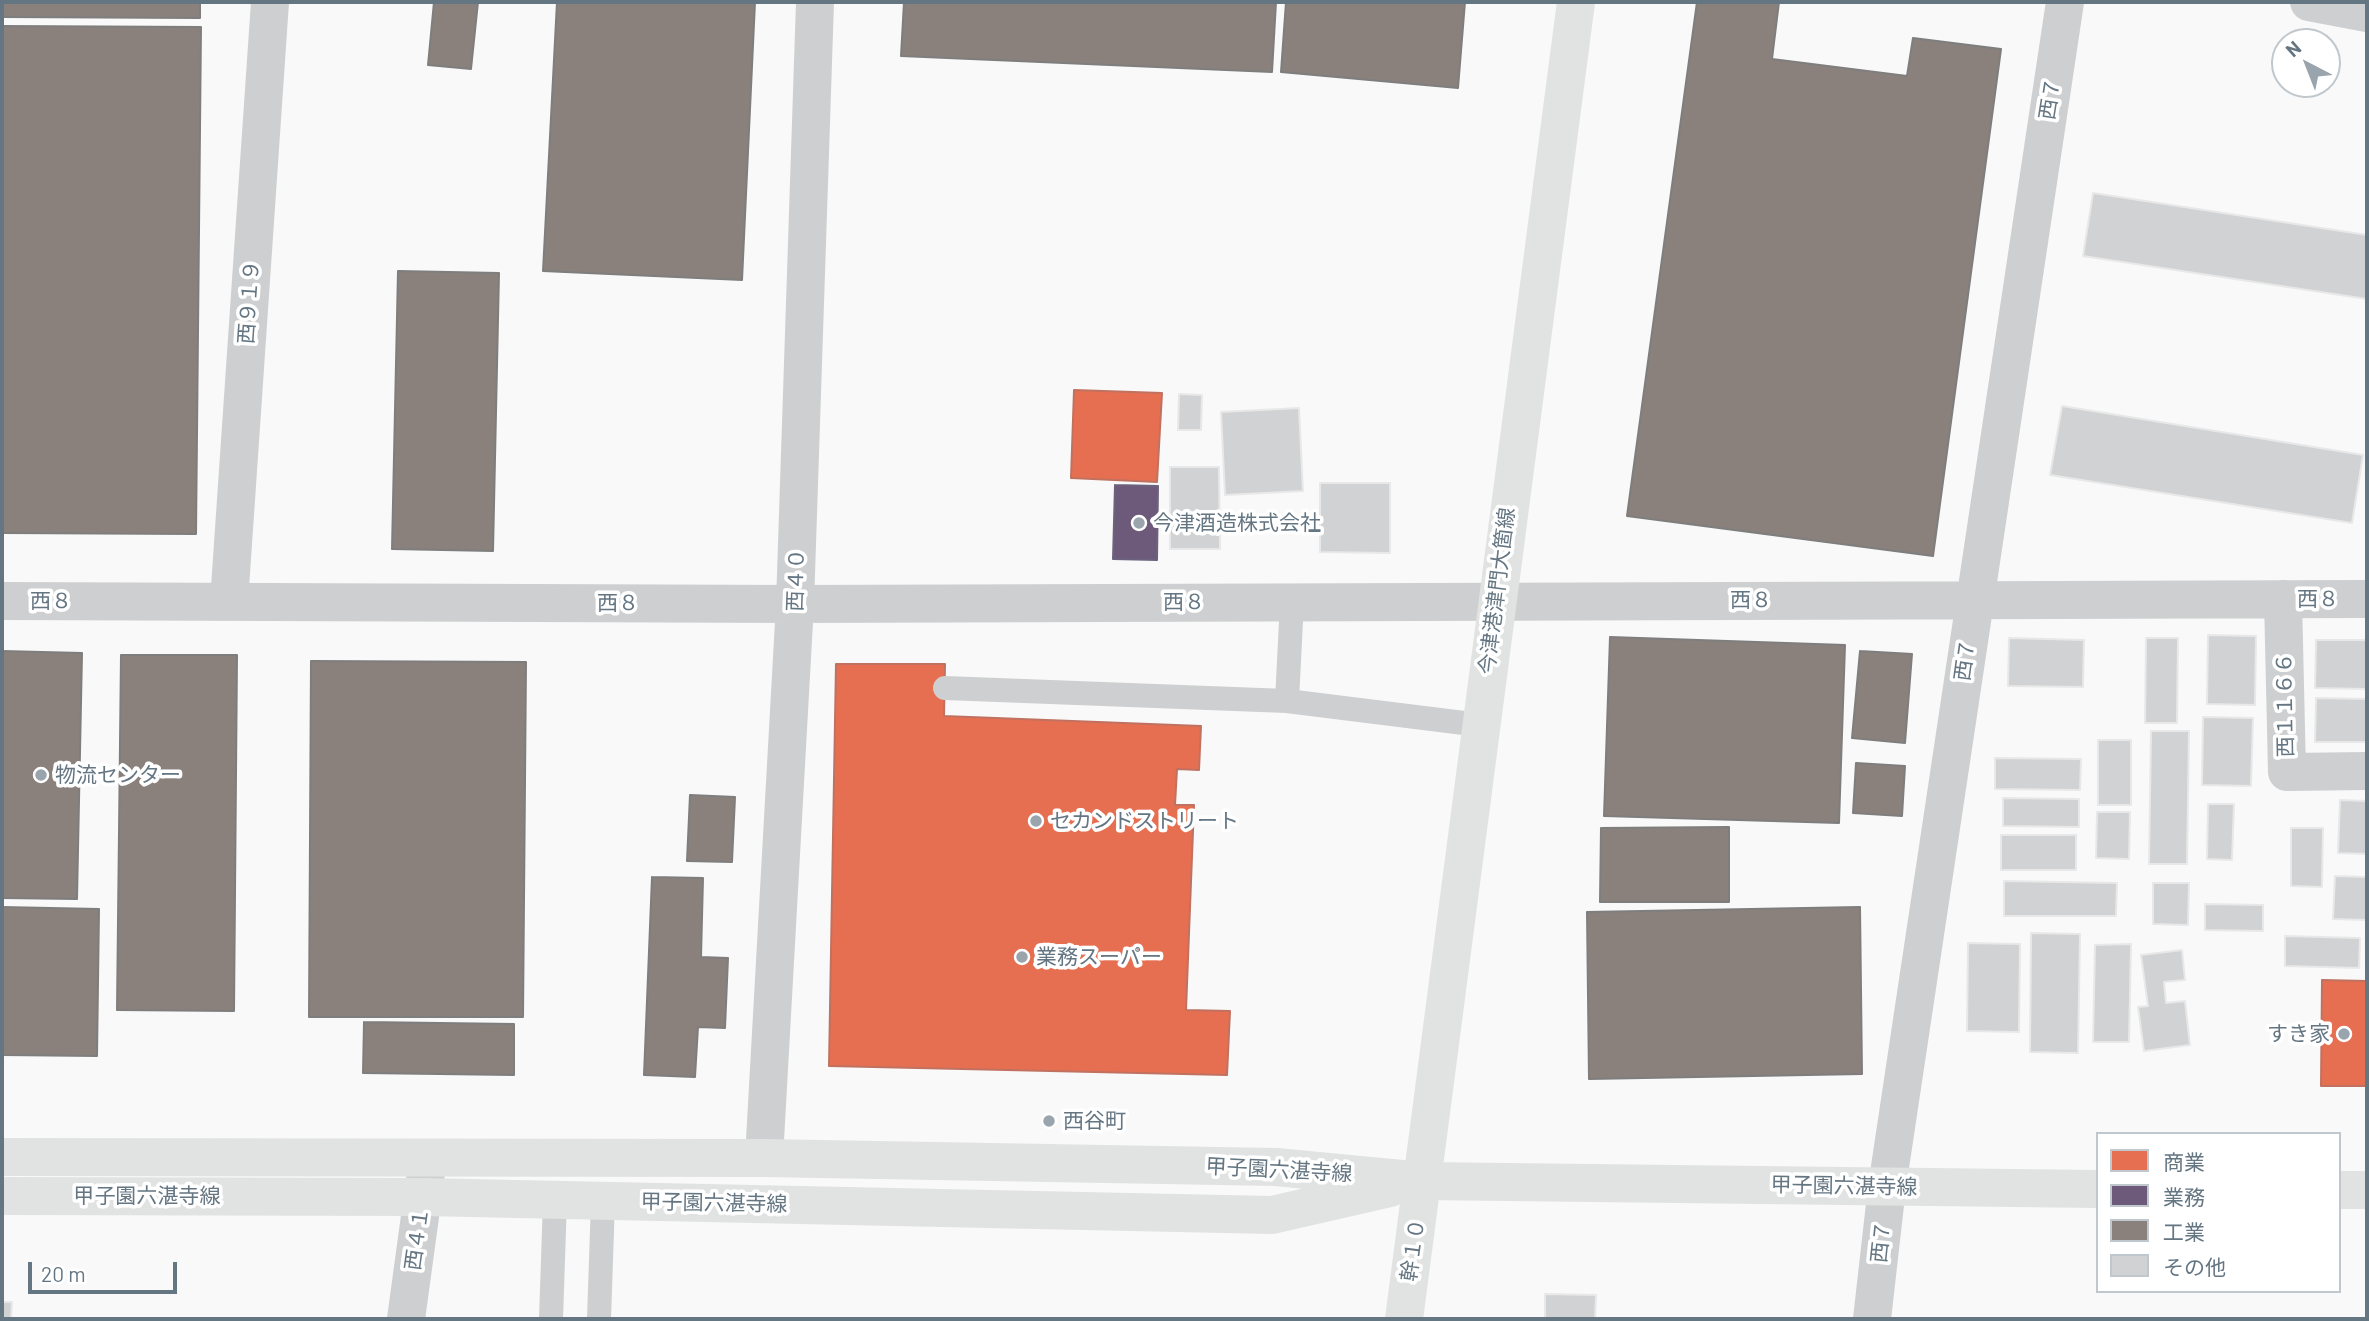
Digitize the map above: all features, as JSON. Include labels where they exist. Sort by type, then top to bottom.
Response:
[{"type":"main road","name":"今津港津門大箇線","points":[[1423,1181],[1495,601],[1576,2]]},
{"type":"main road","name":"甲子園六湛寺線","points":[[2,1157],[764,1158],[1276,1167],[1423,1181],[2096,1189]]},
{"type":"main road","name":"甲子園六湛寺線","points":[[2,1196],[423,1197],[1272,1215],[1423,1181]]},
{"type":"main road","name":"幹１０","points":[[1404,1319],[1423,1181]]},
{"type":"main road","points":[[2341,1190],[2367,1190]]},
{"type":"street","name":"西９１９","points":[[229,602],[270,2]]},
{"type":"street","name":"西４０","points":[[764,1158],[795,604],[815,2]]},
{"type":"street","name":"西７","points":[[1872,1319],[1887,1187],[2065,2]]},
{"type":"street","points":[[2309,2],[2367,13]]},
{"type":"street","name":"西１１６６","points":[[2283,599],[2287,772],[2367,771]]},
{"type":"street","name":"西８","points":[[2,601],[795,604],[2367,599]]},
{"type":"street","name":"西４１","points":[[406,1319],[428,1159]]},
{"type":"lane","points":[[1287,701],[1292,601]]},
{"type":"lane","points":[[945,688],[1287,701],[1480,725]]},
{"type":"lane","points":[[551,1319],[555,1200]]},
{"type":"lane","points":[[599,1319],[603,1201]]},
{"type":"building: 商業","points":[[1074,390],[1162,393],[1157,482],[1071,478]]},
{"type":"building: 商業","points":[[836,664],[945,664],[944,716],[1201,726],[1199,770],[1177,769],[1175,805],[1194,805],[1186,1010],[1230,1011],[1227,1075],[829,1066]]},
{"type":"building: 商業","name":"すき家","points":[[2322,980],[2367,981],[2367,1086],[2321,1086]]},
{"type":"building: 業務","points":[[1115,485],[1158,486],[1157,560],[1113,559]]},
{"type":"building: 工業","points":[[2,2],[200,2],[200,18],[2,17]]},
{"type":"building: 工業","points":[[434,2],[478,2],[471,69],[428,65]]},
{"type":"building: 工業","points":[[557,2],[755,2],[742,280],[543,271]]},
{"type":"building: 工業","points":[[904,2],[1276,2],[1272,72],[901,56]]},
{"type":"building: 工業","points":[[1286,2],[1465,2],[1458,88],[1281,72]]},
{"type":"building: 工業","points":[[1697,2],[1779,2],[1772,59],[1907,76],[1913,38],[2001,49],[1933,556],[1627,516]]},
{"type":"building: 工業","points":[[2,26],[201,27],[196,534],[2,533]]},
{"type":"building: 工業","points":[[398,271],[499,273],[493,551],[392,549]]},
{"type":"building: 工業","points":[[1610,637],[1845,645],[1839,823],[1604,816]]},
{"type":"building: 工業","name":"物流センター","points":[[2,651],[82,653],[77,899],[2,898]]},
{"type":"building: 工業","points":[[1860,651],[1912,654],[1905,743],[1852,738]]},
{"type":"building: 工業","points":[[121,655],[237,655],[234,1011],[117,1010]]},
{"type":"building: 工業","points":[[311,661],[526,662],[523,1017],[309,1017]]},
{"type":"building: 工業","points":[[1856,763],[1905,766],[1902,816],[1853,813]]},
{"type":"building: 工業","points":[[690,795],[735,797],[732,862],[687,861]]},
{"type":"building: 工業","points":[[1729,827],[1729,902],[1600,902],[1601,828]]},
{"type":"building: 工業","points":[[652,877],[703,878],[701,957],[728,958],[725,1028],[698,1027],[695,1077],[644,1075]]},
{"type":"building: 工業","points":[[2,907],[99,909],[97,1056],[2,1055]]},
{"type":"building: 工業","points":[[1860,907],[1862,1074],[1589,1079],[1587,912]]},
{"type":"building: 工業","points":[[364,1022],[514,1024],[514,1075],[363,1073]]},
{"type":"building: その他","points":[[2093,193],[2367,235],[2367,299],[2083,256]]},
{"type":"building: その他","points":[[1179,394],[1202,395],[1201,430],[1178,430]]},
{"type":"building: その他","points":[[2062,406],[2363,455],[2352,523],[2050,475]]},
{"type":"building: その他","points":[[1299,408],[1303,491],[1225,495],[1221,412]]},
{"type":"building: その他","points":[[1170,467],[1219,467],[1220,549],[1170,549]]},
{"type":"building: その他","points":[[1320,483],[1390,483],[1390,553],[1320,552]]},
{"type":"building: その他","points":[[2208,635],[2256,636],[2255,705],[2207,704]]},
{"type":"building: その他","points":[[2009,638],[2084,640],[2083,687],[2008,686]]},
{"type":"building: その他","points":[[2146,638],[2178,638],[2177,723],[2145,723]]},
{"type":"building: その他","points":[[2316,640],[2367,640],[2367,689],[2315,688]]},
{"type":"building: その他","points":[[2316,698],[2367,699],[2367,742],[2315,742]]},
{"type":"building: その他","points":[[2203,717],[2253,718],[2251,786],[2202,785]]},
{"type":"building: その他","points":[[2151,731],[2189,731],[2187,864],[2149,864]]},
{"type":"building: その他","points":[[2098,740],[2131,740],[2131,805],[2098,805]]},
{"type":"building: その他","points":[[1995,758],[2081,759],[2080,790],[1995,789]]},
{"type":"building: その他","points":[[2003,798],[2079,799],[2079,827],[2003,826]]},
{"type":"building: その他","points":[[2340,800],[2367,801],[2367,854],[2338,853]]},
{"type":"building: その他","points":[[2208,804],[2234,804],[2232,860],[2207,859]]},
{"type":"building: その他","points":[[2097,812],[2130,812],[2129,859],[2096,858]]},
{"type":"building: その他","points":[[2291,828],[2323,828],[2322,887],[2291,886]]},
{"type":"building: その他","points":[[2001,835],[2076,835],[2076,870],[2001,870]]},
{"type":"building: その他","points":[[2335,876],[2367,877],[2367,920],[2333,919]]},
{"type":"building: その他","points":[[2004,881],[2117,883],[2116,916],[2004,916]]},
{"type":"building: その他","points":[[2153,883],[2189,883],[2188,925],[2153,924]]},
{"type":"building: その他","points":[[2205,904],[2263,905],[2263,931],[2205,930]]},
{"type":"building: その他","points":[[2031,933],[2080,934],[2078,1053],[2030,1052]]},
{"type":"building: その他","points":[[2285,936],[2360,938],[2359,968],[2285,966]]},
{"type":"building: その他","points":[[1968,943],[2020,944],[2019,1032],[1967,1031]]},
{"type":"building: その他","points":[[2131,944],[2129,1042],[2093,1042],[2095,945]]},
{"type":"building: その他","points":[[2182,950],[2185,980],[2164,982],[2166,1003],[2185,1001],[2190,1045],[2144,1051],[2138,1007],[2148,1006],[2141,955]]},
{"type":"building: その他","points":[[1545,1294],[1596,1295],[1595,1319],[1545,1319]]},
{"type":"building: その他","points":[[2,1302],[12,1302],[11,1319],[2,1319]]},
{"type":"place","name":"今津酒造株式会社","points":[[1139,523]]},
{"type":"place","name":"物流センター","points":[[41,775]]},
{"type":"place","name":"セカンドストリート","points":[[1036,821]]},
{"type":"place","name":"業務スーパー","points":[[1022,957]]},
{"type":"place","name":"すき家","points":[[2344,1034]]},
{"type":"place","name":"西谷町","points":[[1049,1121]]}]
